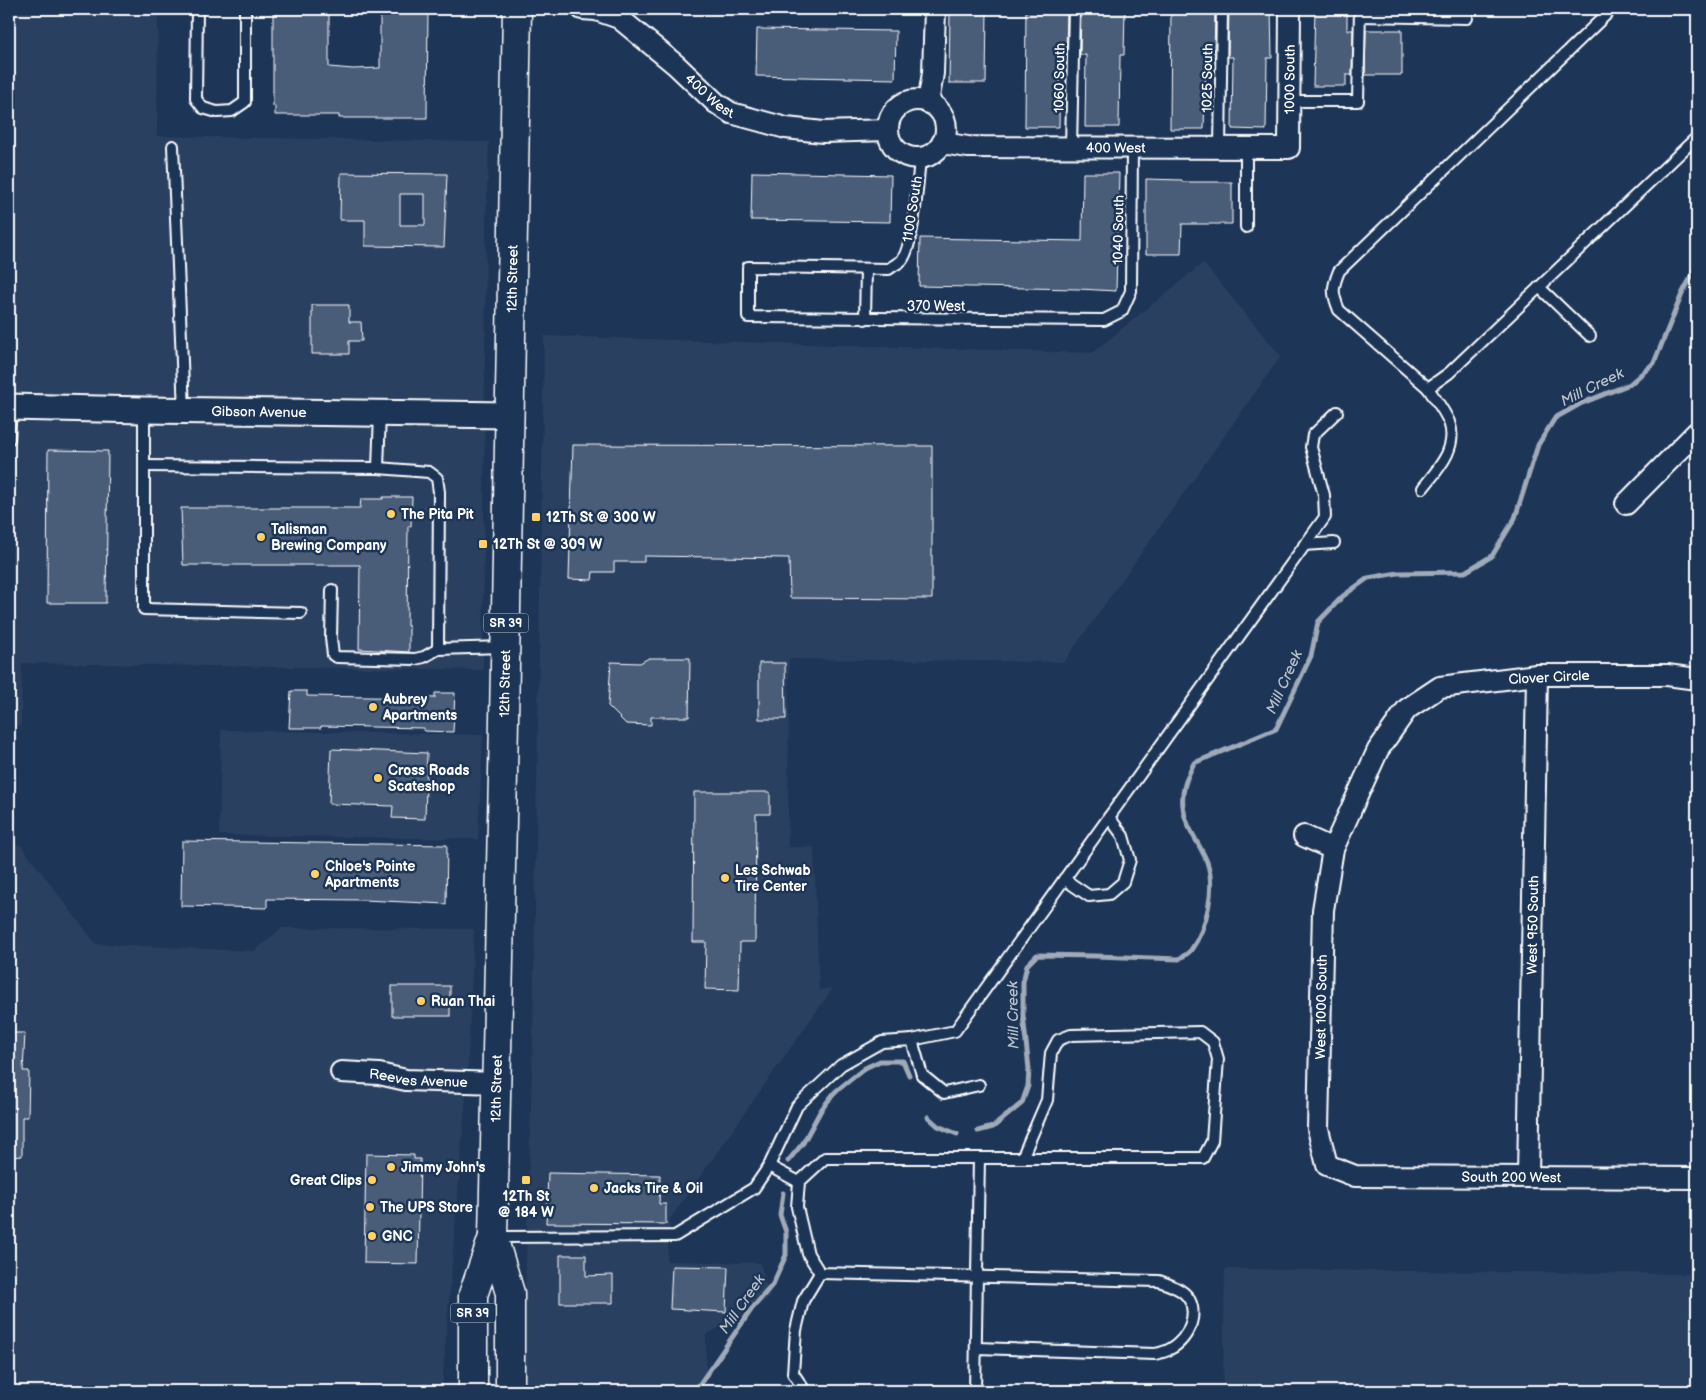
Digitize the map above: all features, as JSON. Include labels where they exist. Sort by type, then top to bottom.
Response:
[{"type":"main road","name":"12th Street","points":[[473,1391],[473,1295],[493,1237],[516,9]]},
{"type":"main road","name":"12th Street","points":[[493,1237],[510,1293],[510,1391]]},
{"type":"street","name":"400 West","points":[[582,9],[596,10],[619,18],[639,33],[716,103],[731,113],[786,128],[823,132],[888,130]]},
{"type":"street","points":[[928,103],[933,73],[935,9]]},
{"type":"street","name":"1000 South","points":[[1289,148],[1290,9]]},
{"type":"street","points":[[919,100],[928,103],[936,108],[942,116],[945,124],[945,134],[942,143],[929,156],[910,158],[894,148],[888,130],[889,121],[894,112],[909,102],[919,100]]},
{"type":"street","name":"400 West","points":[[942,143],[968,147],[1289,148]]},
{"type":"street","name":"Gibson Avenue","points":[[10,406],[184,411],[509,415]]},
{"type":"street","points":[[1626,504],[1697,432]]},
{"type":"street","name":"Clover Circle","points":[[1407,709],[1440,688],[1537,675],[1666,675],[1697,679]]},
{"type":"street","name":"West 950 South","points":[[1528,1176],[1537,675]]},
{"type":"street","name":"West 1000 South","points":[[1327,1165],[1318,1129],[1323,910],[1333,849],[1378,750],[1407,709]]},
{"type":"street","points":[[1304,836],[1333,849]]},
{"type":"street","name":"Reeves Avenue","points":[[341,1072],[379,1074],[406,1080],[496,1083]]},
{"type":"street","name":"South 200 West","points":[[1327,1165],[1355,1176],[1697,1178]]},
{"type":"lane","points":[[197,9],[196,99],[203,108],[217,112],[232,111],[245,102],[245,9]]},
{"type":"lane","name":"1060 South","points":[[1071,147],[1074,9]]},
{"type":"lane","name":"1025 South","points":[[1220,148],[1222,9]]},
{"type":"lane","points":[[1423,488],[1444,462],[1451,441],[1449,423],[1428,388],[1339,310],[1333,295],[1333,284],[1338,271],[1612,9]]},
{"type":"lane","points":[[1289,101],[1358,101],[1360,13],[1467,13]]},
{"type":"lane","points":[[1428,388],[1449,372],[1697,137]]},
{"type":"lane","points":[[173,146],[184,411]]},
{"type":"lane","name":"1040 South","points":[[1122,311],[1131,291],[1132,148]]},
{"type":"lane","points":[[1246,148],[1246,227]]},
{"type":"lane","name":"1100 South","points":[[866,269],[888,269],[902,260],[916,204],[920,158]]},
{"type":"lane","name":"370 West","points":[[866,269],[748,267],[748,317],[1104,320],[1122,311]]},
{"type":"lane","points":[[866,269],[866,319]]},
{"type":"lane","points":[[1539,287],[1590,336]]},
{"type":"lane","points":[[9,439],[10,406]]},
{"type":"lane","points":[[144,410],[144,609],[301,613]]},
{"type":"lane","points":[[493,1237],[674,1236],[754,1188],[769,1166],[797,1106],[841,1065],[882,1042],[912,1040],[955,1031],[1324,517],[1324,495],[1311,447],[1313,435],[1337,412]]},
{"type":"lane","points":[[378,468],[380,413]]},
{"type":"lane","points":[[144,466],[378,468],[429,472],[437,478],[438,492],[438,649]]},
{"type":"lane","points":[[1304,545],[1334,543]]},
{"type":"lane","points":[[332,590],[331,638],[333,655],[337,657],[416,659],[438,649],[505,647]]},
{"type":"lane","points":[[1064,879],[1088,896],[1109,894],[1123,882],[1130,860],[1123,836],[1109,817]]},
{"type":"lane","points":[[820,1273],[808,1254],[796,1207],[799,1182],[825,1158],[1022,1158],[1203,1158],[1212,1141],[1218,1059],[1213,1042],[1200,1032],[1071,1035],[1058,1040],[1051,1053],[1047,1100],[1022,1158]]},
{"type":"lane","points":[[912,1040],[922,1075],[944,1093],[979,1085]]},
{"type":"lane","points":[[976,1391],[979,1158]]},
{"type":"lane","points":[[769,1166],[799,1182]]},
{"type":"lane","points":[[820,1273],[1159,1281],[1175,1287],[1186,1295],[1193,1308],[1192,1324],[1184,1338],[1171,1349],[1155,1354],[976,1348]]},
{"type":"lane","points":[[805,1391],[793,1373],[796,1330],[803,1301],[820,1273]]},
{"type":"shaded area","points":[[9,9],[158,9],[157,136],[489,142],[486,224],[483,670],[22,663],[21,726],[9,726]]},
{"type":"shaded area","points":[[1203,263],[1281,356],[1064,662],[789,659],[788,847],[814,847],[819,990],[833,988],[670,1219],[667,1261],[760,1263],[770,1298],[706,1335],[706,1391],[526,1391],[524,1331],[533,1037],[544,336],[1092,353]]},
{"type":"shaded area","points":[[221,730],[483,735],[478,839],[219,835]]},
{"type":"shaded area","points":[[9,845],[21,845],[96,944],[254,951],[282,928],[474,929],[467,1082],[443,1391],[9,1391]]},
{"type":"shaded area","points":[[1225,1269],[1697,1274],[1697,1391],[1223,1391]]},
{"type":"building","points":[[277,9],[327,9],[327,15],[329,15],[329,67],[353,69],[380,68],[380,9],[426,9],[428,11],[427,118],[339,118],[339,115],[275,115],[275,106],[273,106],[273,13],[277,13]]},
{"type":"building","points":[[950,9],[987,9],[986,83],[949,83]]},
{"type":"building","points":[[1026,9],[1067,9],[1066,55],[1060,55],[1059,127],[1025,127]]},
{"type":"building","points":[[1081,9],[1125,9],[1124,55],[1120,55],[1119,127],[1085,127],[1086,55],[1080,55]]},
{"type":"building","points":[[1171,9],[1215,9],[1214,57],[1206,57],[1204,129],[1170,129]]},
{"type":"building","points":[[1229,9],[1271,9],[1272,58],[1267,58],[1266,130],[1232,129],[1233,57],[1228,57]]},
{"type":"building","points":[[1315,9],[1347,9],[1347,30],[1353,30],[1352,75],[1346,75],[1346,86],[1313,86]]},
{"type":"building","points":[[757,29],[896,31],[895,79],[756,76]]},
{"type":"building","points":[[1366,30],[1402,30],[1402,75],[1365,75]]},
{"type":"building","points":[[752,172],[891,175],[890,222],[751,220]]},
{"type":"building","points":[[341,173],[447,174],[444,247],[365,246],[365,220],[340,220]],"holes":[[[400,194],[425,194],[425,225],[400,225]]]},
{"type":"building","points":[[1083,173],[1119,173],[1116,291],[919,286],[920,238],[1082,241]]},
{"type":"building","points":[[1146,179],[1182,180],[1182,182],[1232,182],[1232,224],[1182,224],[1181,254],[1146,254]]},
{"type":"building","points":[[312,305],[349,305],[349,322],[361,322],[362,341],[349,341],[349,354],[312,354]]},
{"type":"building","points":[[573,445],[932,446],[932,599],[790,598],[789,558],[644,556],[644,562],[614,562],[614,572],[593,572],[592,580],[569,579]]},
{"type":"building","points":[[48,450],[108,451],[106,603],[47,603]]},
{"type":"building","points":[[383,497],[412,497],[411,526],[408,526],[407,626],[409,626],[409,652],[359,649],[360,565],[183,565],[181,508],[360,508],[361,499],[383,499]]},
{"type":"building","points":[[649,658],[690,658],[689,717],[651,717],[651,725],[626,724],[608,706],[611,662],[640,663]]},
{"type":"building","points":[[759,663],[785,663],[786,719],[759,719]]},
{"type":"building","name":"Aubrey Apartments","points":[[291,691],[307,691],[307,696],[435,698],[435,693],[455,693],[453,732],[424,731],[424,728],[321,726],[321,728],[289,728]]},
{"type":"building","name":"Cross Roads Scateshop","points":[[331,749],[427,753],[425,819],[392,818],[393,806],[329,804]]},
{"type":"building","name":"Les Schwab Tire Center","points":[[694,792],[770,792],[770,814],[756,814],[755,942],[740,942],[739,990],[705,989],[706,942],[693,942]]},
{"type":"building","name":"Chloe's Pointe Apartments","points":[[182,841],[447,845],[446,904],[364,900],[267,899],[267,908],[181,906]]},
{"type":"building","name":"Ruan Thai","points":[[392,986],[450,986],[450,1016],[392,1016]]},
{"type":"building","points":[[9,1033],[25,1033],[23,1071],[29,1071],[28,1117],[22,1117],[22,1156],[9,1157]]},
{"type":"building","points":[[366,1154],[414,1155],[414,1159],[420,1159],[418,1264],[364,1263]]},
{"type":"building","points":[[548,1173],[660,1175],[659,1204],[666,1204],[666,1224],[546,1223]]},
{"type":"building","points":[[560,1255],[586,1255],[586,1276],[613,1275],[613,1303],[560,1303]]},
{"type":"building","points":[[672,1266],[728,1267],[726,1312],[670,1309]]},
{"type":"waterway","name":"Mill Creek","points":[[978,1131],[993,1127],[1022,1103],[1028,1086],[1029,1069],[1023,1015],[1023,982],[1027,965],[1037,955],[1179,959],[1190,951],[1197,941],[1202,931],[1208,908],[1211,884],[1207,862],[1184,814],[1184,789],[1194,763],[1276,729],[1311,656],[1318,622],[1343,596],[1368,578],[1398,573],[1465,572],[1492,556],[1515,518],[1538,445],[1555,418],[1580,404],[1630,384],[1654,363],[1682,294],[1697,266]]},
{"type":"waterway","name":"Mill Creek","points":[[788,1161],[803,1143],[821,1110],[835,1092],[865,1068],[880,1061],[903,1061],[909,1075]]},
{"type":"waterway","name":"Mill Creek","points":[[928,1117],[938,1126],[957,1134]]},
{"type":"waterway","name":"Mill Creek","points":[[695,1391],[751,1310],[773,1284],[786,1255],[786,1232],[780,1215],[783,1193]]},
{"type":"place","name":"The Pita Pit","points":[[391,514]]},
{"type":"place","name":"12Th St @ 300 W","points":[[536,517]]},
{"type":"place","name":"Talisman Brewing Company","points":[[261,537]]},
{"type":"place","name":"12Th St @ 309 W","points":[[483,544]]},
{"type":"place","name":"Aubrey Apartments","points":[[373,707]]},
{"type":"place","name":"Cross Roads Scateshop","points":[[378,778]]},
{"type":"place","name":"Chloe's Pointe Apartments","points":[[315,874]]},
{"type":"place","name":"Les Schwab Tire Center","points":[[725,878]]},
{"type":"place","name":"Ruan Thai","points":[[421,1001]]},
{"type":"place","name":"Jimmy John's","points":[[391,1167]]},
{"type":"place","name":"Great Clips","points":[[372,1180]]},
{"type":"place","name":"12Th St @ 184 W","points":[[526,1180]]},
{"type":"place","name":"Jacks Tire & Oil","points":[[594,1188]]},
{"type":"place","name":"The UPS Store","points":[[370,1207]]},
{"type":"place","name":"GNC","points":[[372,1236]]}]
